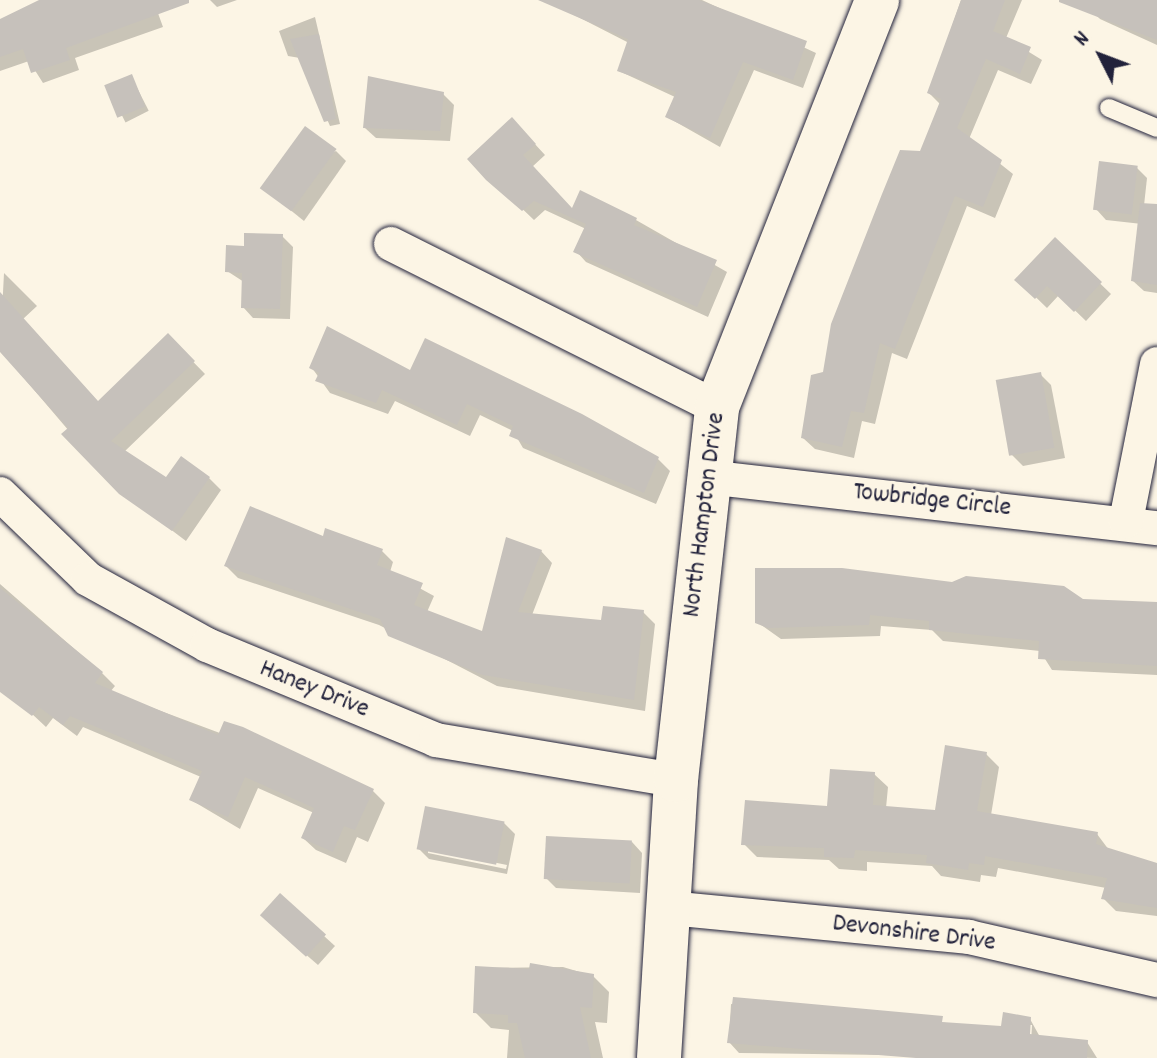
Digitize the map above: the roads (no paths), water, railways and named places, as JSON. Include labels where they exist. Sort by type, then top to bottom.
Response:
[{"type":"street","name":"North Hampton Drive","points":[[659,1058],[676,780],[717,407],[877,0]]},
{"type":"street","points":[[391,244],[717,407]]},
{"type":"street","points":[[1142,525],[1157,364]]},
{"type":"street","name":"Towbridge Circle","points":[[707,477],[1142,525]]},
{"type":"street","name":"Haney Drive","points":[[0,494],[88,579],[207,645],[436,740],[676,780]]},
{"type":"street","name":"Devonshire Drive","points":[[669,908],[969,937],[1157,980]]},
{"type":"lane","points":[[1109,108],[1157,128]]}]
